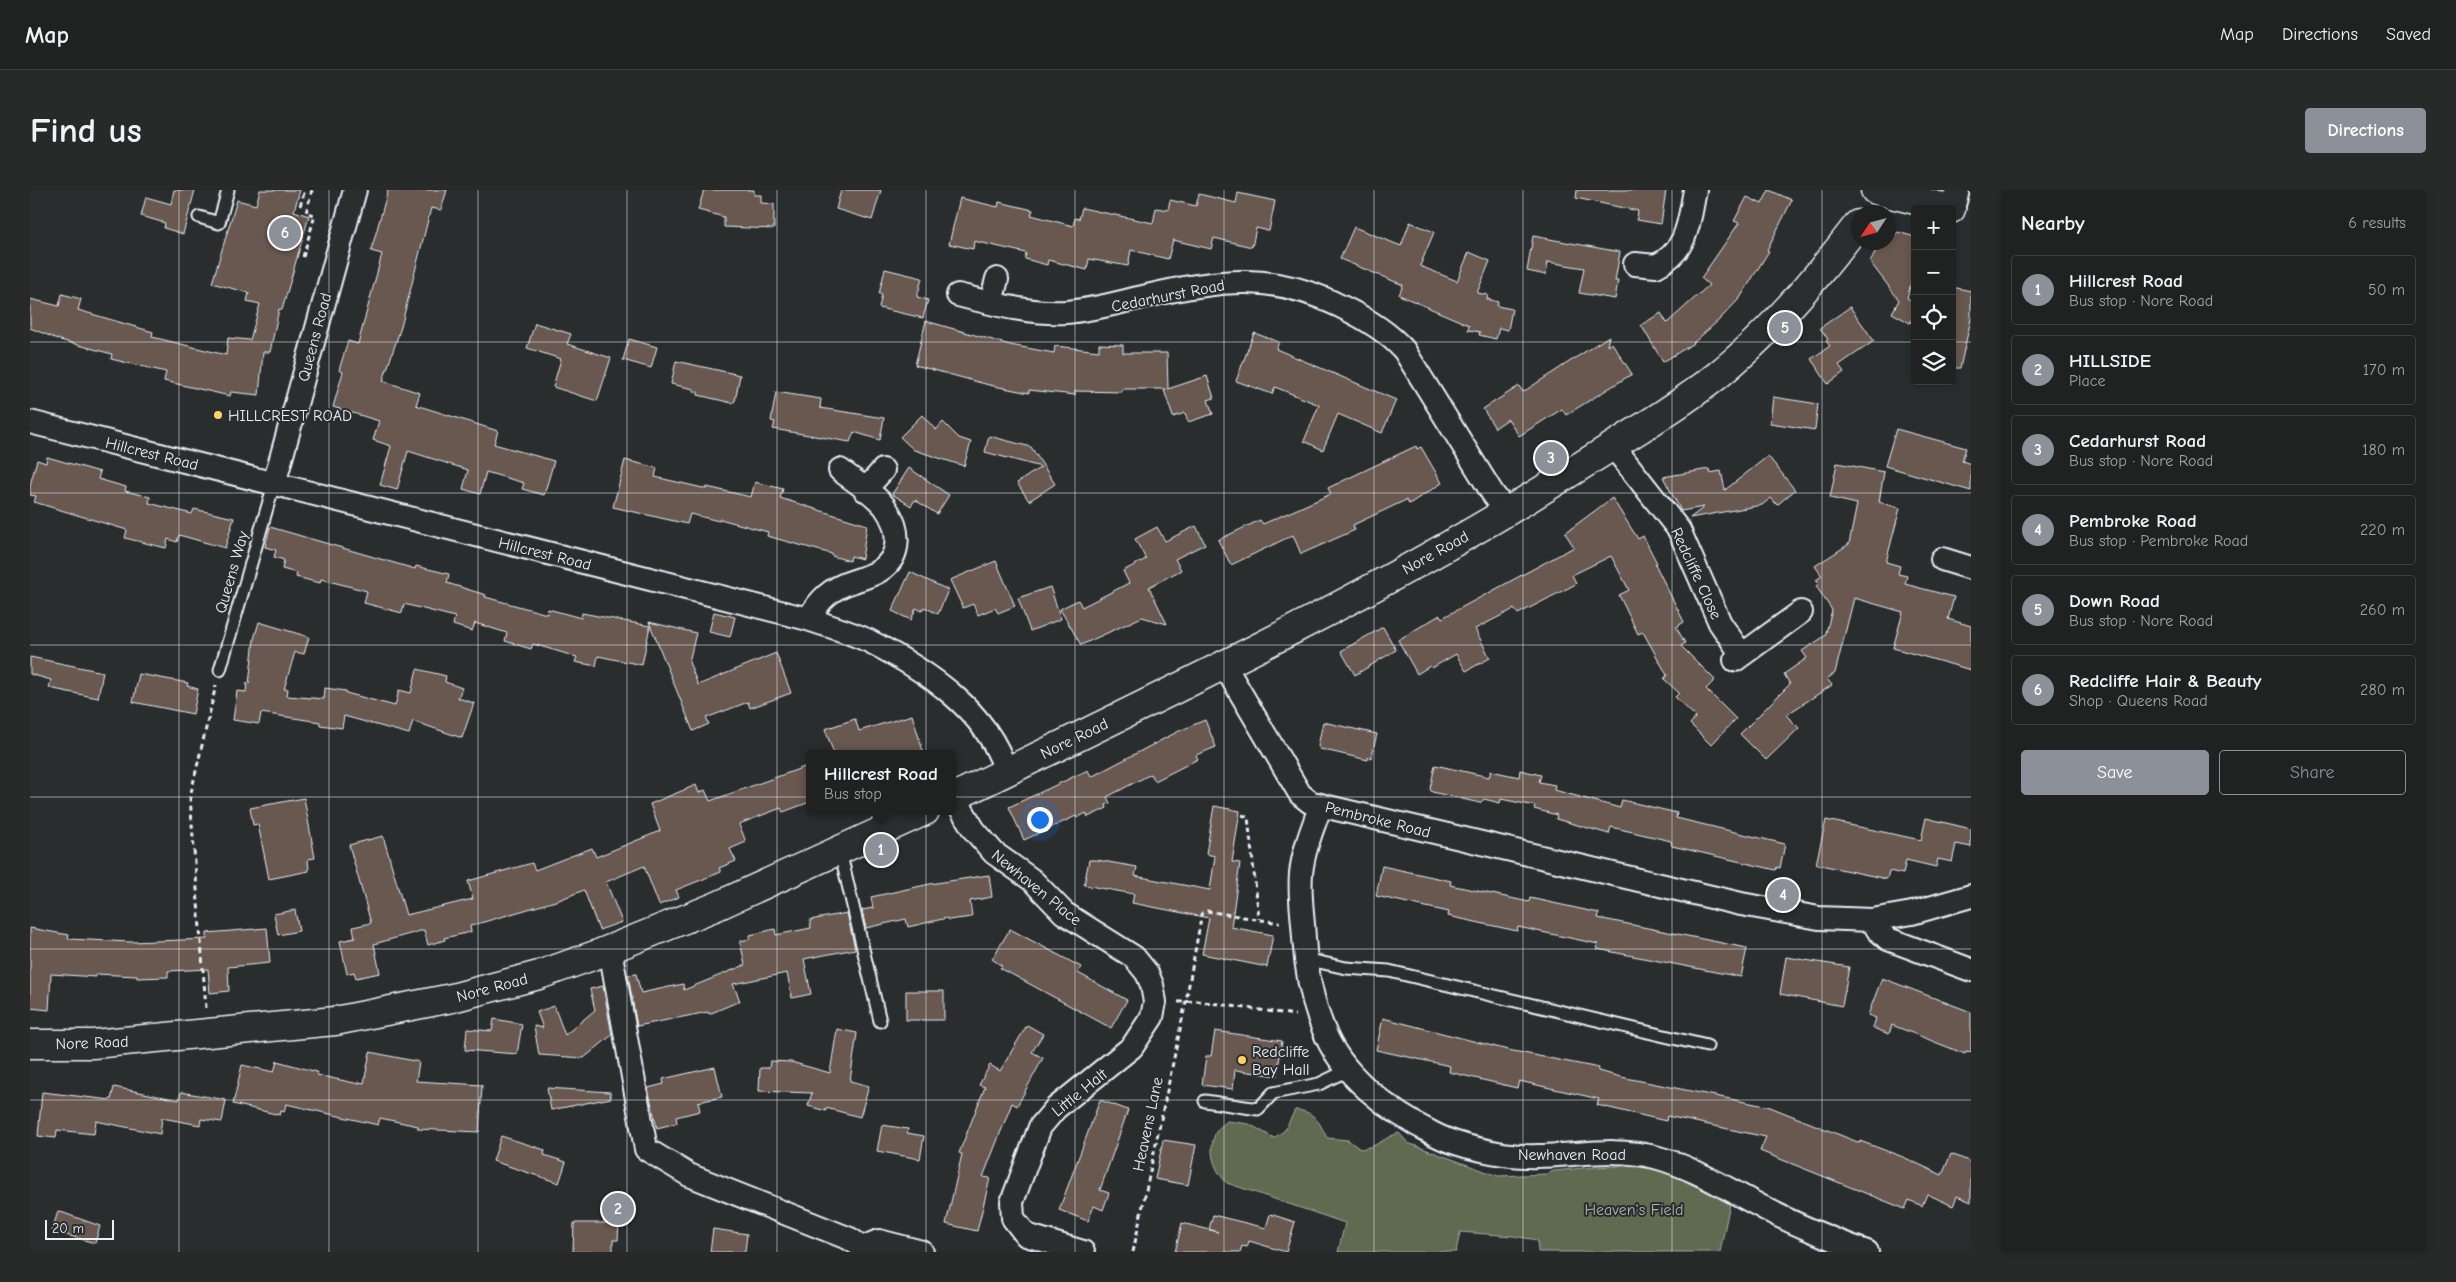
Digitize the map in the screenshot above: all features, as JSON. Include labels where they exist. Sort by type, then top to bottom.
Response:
[{"type":"street","name":"Queens Road","points":[[274,484],[355,190]]},
{"type":"street","points":[[1649,272],[1671,256],[1684,242],[1694,190]]},
{"type":"street","points":[[1874,198],[1957,206]]},
{"type":"street","name":"Nore Road","points":[[956,797],[1330,610],[1507,512],[1613,446],[1717,375],[1756,342],[1793,302],[1851,232]]},
{"type":"street","points":[[992,303],[997,279]]},
{"type":"street","name":"Cedarhurst Road","points":[[958,295],[1024,310],[1075,311],[1102,308],[1191,287],[1243,281],[1286,285],[1322,296],[1386,332],[1404,350],[1493,494],[1507,512]]},
{"type":"street","name":"Hillcrest Road","points":[[30,422],[808,619],[867,640],[914,666],[948,693],[990,734],[1001,754],[1006,772]]},
{"type":"street","name":"Redcliffe Close","points":[[1613,446],[1679,530],[1720,623],[1738,658],[1801,612]]},
{"type":"street","points":[[808,619],[818,602],[827,594],[843,585],[879,571],[893,558],[896,551],[897,536],[890,515],[884,506],[840,470]]},
{"type":"street","points":[[865,490],[883,470]]},
{"type":"street","points":[[1942,559],[1969,560]]},
{"type":"street","name":"Pembroke Road","points":[[1219,666],[1230,675],[1300,794],[1310,802],[1742,904],[1819,918],[1872,920],[1912,913],[1971,896]]},
{"type":"street","name":"Newhaven Place","points":[[956,803],[974,830],[994,853],[1032,880],[1064,913],[1134,957],[1147,973],[1152,984]]},
{"type":"street","name":"Newhaven Road","points":[[1321,805],[1301,874],[1303,926],[1310,990],[1320,1021],[1334,1051],[1348,1070],[1393,1109],[1433,1134],[1453,1142],[1515,1156],[1612,1152],[1654,1157],[1713,1180],[1806,1229],[1867,1252]]},
{"type":"street","name":"Nore Road","points":[[30,1044],[93,1044],[335,1021],[452,998],[539,975],[610,949],[717,906],[916,815]]},
{"type":"street","points":[[1872,920],[1878,930],[1888,939],[1971,970]]},
{"type":"street","points":[[610,949],[646,1149],[689,1175],[850,1239],[863,1250],[879,1241],[922,1252]]},
{"type":"street","name":"Little Halt","points":[[1083,1252],[1026,1235],[1013,1218],[1012,1202],[1040,1127],[1047,1117],[1124,1056],[1143,1033],[1154,1010],[1152,984]]},
{"type":"lane","points":[[198,217],[219,223],[228,190]]},
{"type":"lane","name":"Queens Way","points":[[220,670],[274,484]]},
{"type":"lane","points":[[840,851],[880,1021]]},
{"type":"lane","points":[[1306,959],[1346,968],[1389,971],[1707,1046]]},
{"type":"lane","points":[[1206,1101],[1258,1109],[1273,1093],[1319,1084],[1348,1070]]},
{"type":"path","points":[[300,206],[304,190]]},
{"type":"path","points":[[303,257],[315,215],[306,213],[312,190]]},
{"type":"path","points":[[208,1033],[190,796],[220,670]]},
{"type":"path","points":[[1242,816],[1248,817],[1259,920],[1303,926]]},
{"type":"path","name":"Heavens Lane","points":[[1133,1252],[1186,1002],[1202,913],[1207,911],[1259,920]]},
{"type":"path","points":[[1186,1002],[1238,1006],[1320,1021]]},
{"type":"green space","name":"Heaven's Field","points":[[1295,1110],[1302,1111],[1316,1118],[1327,1138],[1348,1140],[1360,1149],[1372,1146],[1399,1133],[1408,1143],[1498,1176],[1547,1174],[1554,1171],[1625,1166],[1665,1172],[1707,1189],[1730,1203],[1720,1252],[1538,1252],[1537,1240],[1460,1232],[1456,1252],[1338,1252],[1345,1223],[1227,1183],[1215,1166],[1212,1153],[1213,1139],[1217,1131],[1227,1121],[1249,1124],[1274,1138],[1285,1130]]},
{"type":"building","points":[[174,190],[195,190],[183,234],[164,228],[165,223],[141,216],[146,197],[171,204]]},
{"type":"building","points":[[260,190],[300,190],[294,211],[309,216],[282,310],[279,309],[270,352],[263,352],[259,395],[231,392],[230,396],[164,381],[166,372],[111,359],[112,354],[60,340],[30,328],[30,299],[59,306],[62,294],[81,299],[78,310],[153,332],[152,337],[226,355],[228,338],[250,340],[260,304],[247,301],[249,293],[212,283],[237,200],[256,205]]},
{"type":"building","points":[[388,190],[447,190],[441,210],[431,208],[401,327],[383,381],[420,393],[416,405],[498,431],[494,444],[554,461],[544,495],[522,489],[524,483],[486,472],[480,494],[463,489],[468,470],[408,451],[397,490],[380,485],[391,446],[373,440],[379,421],[333,407],[343,372],[339,370],[348,341],[358,344],[382,254],[371,251]]},
{"type":"building","points":[[704,190],[754,190],[754,195],[761,195],[761,203],[774,204],[774,229],[724,227],[724,217],[698,210]]},
{"type":"building","points":[[841,190],[881,190],[872,220],[836,209]]},
{"type":"building","points":[[1577,190],[1666,190],[1661,224],[1637,220],[1638,211],[1576,198]]},
{"type":"building","points":[[1769,190],[1792,200],[1767,250],[1769,251],[1740,298],[1719,320],[1692,344],[1663,362],[1641,325],[1661,313],[1667,323],[1709,285],[1701,278],[1739,223],[1734,221],[1747,197],[1762,204]]},
{"type":"building","points":[[1238,193],[1275,201],[1269,231],[1256,228],[1252,247],[1214,238],[1211,249],[1173,240],[1168,259],[1131,250],[1128,266],[1089,259],[1087,270],[1048,260],[1047,265],[1025,259],[1026,253],[974,241],[973,249],[949,244],[960,198],[998,207],[999,202],[1033,210],[1031,215],[1073,226],[1075,218],[1079,219],[1082,208],[1153,223],[1156,208],[1168,210],[1170,200],[1196,206],[1199,194],[1236,203]]},
{"type":"building","points":[[1410,222],[1434,232],[1420,266],[1457,281],[1469,252],[1490,261],[1477,293],[1488,295],[1487,299],[1498,302],[1497,306],[1512,309],[1508,330],[1499,328],[1496,339],[1479,335],[1480,332],[1468,330],[1469,325],[1399,295],[1403,285],[1340,259],[1354,227],[1401,246]]},
{"type":"building","points":[[1898,232],[1911,236],[1911,283],[1907,298],[1911,300],[1910,323],[1892,313],[1899,300],[1870,262],[1876,250],[1896,250],[1896,234]]},
{"type":"building","points":[[1533,236],[1620,252],[1615,281],[1618,281],[1615,299],[1579,293],[1584,268],[1548,262],[1546,275],[1527,271]]},
{"type":"building","points":[[885,269],[922,278],[917,297],[928,300],[923,318],[879,308],[882,294],[879,294]]},
{"type":"building","points":[[1956,288],[1971,291],[1971,319],[1960,368],[1956,368]]},
{"type":"building","points":[[1850,307],[1874,341],[1839,365],[1844,372],[1828,384],[1811,359],[1830,346],[1826,341],[1828,339],[1820,328]]},
{"type":"building","points":[[926,321],[1010,345],[1054,353],[1055,346],[1099,351],[1099,344],[1123,345],[1123,353],[1167,353],[1168,389],[1207,376],[1214,398],[1208,400],[1213,414],[1188,422],[1185,413],[1173,417],[1164,390],[1166,389],[1122,389],[1122,392],[1075,391],[1075,395],[1029,390],[1029,393],[989,385],[915,365]]},
{"type":"building","points":[[535,323],[571,334],[567,344],[611,358],[597,401],[553,387],[561,359],[527,348]]},
{"type":"building","points":[[1254,333],[1279,342],[1276,349],[1396,400],[1382,433],[1338,414],[1323,450],[1304,441],[1319,405],[1275,387],[1272,394],[1236,381]]},
{"type":"building","points":[[1609,336],[1607,346],[1612,343],[1632,374],[1566,415],[1562,409],[1519,436],[1508,419],[1495,428],[1483,409],[1519,386],[1523,392]]},
{"type":"building","points":[[629,339],[657,347],[651,368],[623,360]]},
{"type":"building","points":[[676,361],[740,375],[735,401],[732,403],[698,395],[698,392],[694,391],[694,389],[671,384]]},
{"type":"building","points":[[776,392],[821,399],[820,408],[884,418],[880,440],[854,432],[850,442],[773,429],[775,422],[771,421]]},
{"type":"building","points":[[1773,397],[1818,404],[1815,430],[1770,423]]},
{"type":"building","points":[[922,415],[936,430],[943,422],[959,438],[971,442],[964,466],[914,450],[900,437]]},
{"type":"building","points":[[1896,429],[1966,448],[1962,461],[1971,464],[1971,491],[1885,466]]},
{"type":"building","points":[[989,436],[1031,447],[1055,484],[1029,501],[1017,483],[1041,467],[985,452]]},
{"type":"building","points":[[1416,446],[1417,449],[1421,447],[1442,483],[1409,504],[1406,500],[1353,525],[1355,530],[1301,554],[1293,535],[1231,565],[1218,540],[1260,520],[1263,524],[1331,494],[1328,488]]},
{"type":"building","points":[[1768,456],[1795,490],[1777,505],[1771,498],[1762,505],[1690,518],[1704,507],[1681,511],[1663,477],[1709,469],[1710,473],[1721,471],[1725,490]]},
{"type":"building","points":[[47,457],[100,472],[98,479],[126,487],[125,491],[150,497],[149,503],[192,514],[194,509],[234,518],[225,548],[179,535],[177,542],[168,539],[166,548],[125,538],[127,530],[34,502],[36,496],[30,495],[30,485],[37,460],[46,463]]},
{"type":"building","points":[[625,460],[657,468],[655,477],[707,489],[707,487],[751,497],[755,482],[783,489],[780,498],[867,525],[862,559],[851,556],[850,561],[832,556],[832,554],[767,536],[768,532],[720,519],[719,521],[690,514],[687,524],[613,507]]},
{"type":"building","points":[[1837,463],[1884,472],[1879,502],[1900,508],[1886,562],[1900,566],[1898,574],[1907,576],[1905,584],[1954,597],[1948,619],[1971,626],[1971,670],[1893,648],[1903,612],[1854,598],[1835,673],[1827,679],[1832,685],[1786,715],[1799,728],[1766,760],[1740,734],[1790,684],[1784,674],[1807,658],[1802,651],[1825,636],[1832,610],[1816,586],[1819,584],[1816,580],[1822,576],[1815,566],[1849,544],[1857,504],[1830,498]]},
{"type":"building","points":[[909,468],[949,495],[937,514],[915,500],[911,506],[892,494]]},
{"type":"building","points":[[1612,498],[1638,539],[1643,536],[1657,563],[1655,564],[1684,622],[1676,627],[1685,643],[1681,646],[1715,680],[1706,689],[1736,719],[1711,745],[1690,724],[1696,717],[1675,697],[1679,693],[1664,679],[1667,675],[1643,632],[1638,634],[1619,595],[1629,590],[1611,556],[1572,575],[1576,583],[1574,585],[1518,614],[1514,609],[1475,629],[1490,658],[1466,671],[1456,654],[1432,668],[1430,666],[1417,674],[1398,640],[1440,615],[1442,618],[1574,547],[1565,533]]},
{"type":"building","points":[[1196,526],[1205,544],[1175,559],[1181,570],[1149,587],[1167,624],[1142,617],[1081,645],[1060,609],[1078,600],[1082,607],[1129,583],[1123,571],[1146,559],[1135,539],[1157,527],[1165,541]]},
{"type":"building","points":[[270,527],[415,569],[416,566],[449,574],[447,583],[486,595],[485,597],[547,614],[548,609],[581,618],[582,613],[650,626],[642,665],[598,656],[596,666],[575,662],[577,657],[533,644],[531,649],[505,641],[507,633],[475,623],[472,631],[453,625],[455,617],[404,604],[402,613],[364,603],[367,591],[321,579],[320,583],[296,577],[297,573],[282,569],[284,560],[274,557],[276,550],[265,547]]},
{"type":"building","points":[[996,561],[1015,606],[998,613],[995,608],[978,615],[973,604],[963,608],[950,580]]},
{"type":"building","points":[[910,572],[948,590],[938,614],[924,607],[922,611],[916,608],[911,620],[892,611]]},
{"type":"building","points":[[1050,587],[1061,619],[1030,631],[1018,598]]},
{"type":"building","points":[[714,612],[735,617],[730,637],[709,632]]},
{"type":"building","points":[[259,622],[309,637],[304,654],[295,652],[284,689],[288,689],[287,696],[324,699],[325,688],[346,691],[346,693],[395,706],[399,690],[411,693],[417,669],[446,676],[445,682],[462,688],[458,698],[474,703],[462,738],[413,721],[409,734],[344,716],[342,728],[320,725],[320,722],[261,713],[259,724],[233,720],[237,691],[246,692],[247,683],[249,684],[254,639]]},
{"type":"building","points":[[649,622],[696,633],[689,662],[698,685],[776,653],[791,693],[750,708],[748,702],[706,718],[709,724],[693,731]]},
{"type":"building","points":[[1383,627],[1396,650],[1355,675],[1341,651]]},
{"type":"building","points":[[30,657],[103,672],[98,698],[49,688],[51,680],[30,674]]},
{"type":"building","points":[[139,674],[188,683],[187,686],[198,689],[193,714],[133,702]]},
{"type":"building","points":[[912,715],[923,750],[833,750],[825,729],[855,719],[859,731]]},
{"type":"building","points":[[1205,720],[1216,747],[1196,755],[1198,759],[1155,781],[1151,774],[1107,797],[1110,803],[1106,805],[1107,808],[1088,817],[1086,813],[1077,818],[1076,816],[1024,840],[1009,807],[1088,770],[1091,777],[1177,732]]},
{"type":"building","points":[[1323,722],[1377,734],[1371,758],[1368,757],[1368,760],[1320,749],[1318,746]]},
{"type":"building","points":[[1435,765],[1489,777],[1491,771],[1519,777],[1520,770],[1541,775],[1539,782],[1555,785],[1554,790],[1620,808],[1622,800],[1677,813],[1676,818],[1785,844],[1780,868],[1777,867],[1776,870],[1672,846],[1671,841],[1611,827],[1609,834],[1556,819],[1557,815],[1534,809],[1535,806],[1501,799],[1500,803],[1484,799],[1480,803],[1432,792],[1430,789]]},
{"type":"building","points":[[806,766],[806,803],[783,812],[781,808],[739,824],[746,842],[730,849],[736,861],[719,868],[721,872],[676,890],[679,897],[659,905],[644,866],[606,882],[622,922],[599,930],[584,890],[559,900],[470,926],[471,932],[444,938],[445,940],[428,945],[424,930],[374,944],[380,973],[356,978],[354,972],[347,974],[340,941],[355,938],[353,927],[371,923],[349,845],[383,836],[406,915],[473,899],[468,881],[532,863],[535,870],[592,848],[596,857],[660,831],[650,804],[696,785],[699,793],[705,790],[710,801]]},
{"type":"building","points":[[304,798],[315,858],[308,859],[309,871],[269,879],[258,824],[253,825],[250,808]]},
{"type":"building","points":[[1214,806],[1240,811],[1232,862],[1240,863],[1231,927],[1273,935],[1267,967],[1202,954],[1209,918],[1132,903],[1134,894],[1084,885],[1089,860],[1097,860],[1137,867],[1135,876],[1210,890],[1215,856],[1206,854]]},
{"type":"building","points":[[1926,818],[1971,829],[1971,847],[1956,844],[1952,862],[1938,859],[1936,867],[1906,860],[1903,874],[1889,871],[1887,879],[1816,864],[1826,820],[1921,840]]},
{"type":"building","points":[[1382,866],[1451,881],[1450,885],[1529,902],[1530,898],[1599,913],[1598,918],[1747,948],[1741,977],[1597,949],[1598,944],[1518,927],[1517,931],[1448,916],[1449,912],[1376,896]]},
{"type":"building","points":[[989,875],[992,897],[970,901],[972,917],[948,920],[947,918],[908,927],[906,919],[866,928],[862,910],[873,908],[871,897],[930,884]]},
{"type":"building","points":[[295,910],[299,931],[278,935],[274,914]]},
{"type":"building","points":[[847,913],[855,949],[804,959],[811,994],[792,998],[787,973],[733,984],[740,1001],[709,1014],[708,1012],[637,1026],[628,975],[636,974],[641,993],[683,984],[684,990],[745,965],[740,941],[750,939],[750,935],[775,929],[776,935],[811,928],[810,920]]},
{"type":"building","points":[[30,928],[69,935],[68,939],[131,942],[207,939],[207,933],[267,928],[270,963],[228,967],[229,991],[210,993],[208,969],[168,971],[168,977],[137,978],[137,976],[96,974],[96,977],[51,974],[49,1010],[30,1008]]},
{"type":"building","points":[[1010,929],[1081,967],[1078,973],[1127,1000],[1111,1028],[1000,968],[1002,966],[992,959]]},
{"type":"building","points":[[1786,957],[1849,967],[1842,1006],[1780,994]]},
{"type":"building","points":[[1882,978],[1971,1012],[1971,1052],[1966,1051],[1965,1054],[1892,1025],[1889,1034],[1873,1028],[1876,1018],[1868,1015]]},
{"type":"building","points":[[603,986],[612,1035],[584,1058],[539,1055],[534,1026],[543,1028],[537,1012],[554,1006],[565,1035],[595,1010],[590,989]]},
{"type":"building","points":[[906,991],[944,991],[944,1020],[906,1020]]},
{"type":"building","points":[[1383,1018],[1508,1050],[1599,1068],[1598,1071],[1621,1077],[1770,1107],[1860,1143],[1860,1141],[1903,1157],[1942,1175],[1951,1154],[1971,1162],[1971,1202],[1957,1196],[1953,1206],[1927,1194],[1922,1206],[1909,1200],[1905,1209],[1760,1151],[1766,1137],[1667,1116],[1666,1121],[1597,1105],[1599,1099],[1519,1081],[1517,1088],[1449,1072],[1450,1066],[1376,1050]]},
{"type":"building","points":[[494,1019],[522,1024],[517,1054],[465,1050],[467,1029],[492,1031]]},
{"type":"building","points":[[1027,1025],[1043,1034],[1032,1052],[1043,1058],[1017,1106],[1012,1103],[983,1177],[990,1178],[977,1231],[946,1224],[962,1154],[959,1153],[985,1087],[979,1085],[990,1065],[1000,1071]]},
{"type":"building","points":[[837,1029],[857,1033],[850,1081],[869,1086],[860,1117],[826,1108],[826,1111],[808,1106],[812,1093],[759,1091],[760,1068],[769,1068],[770,1061],[791,1062],[830,1073]]},
{"type":"building","name":"Redcliffe Bay Hall","points":[[1215,1031],[1282,1041],[1277,1076],[1235,1070],[1233,1089],[1202,1085],[1206,1056],[1211,1056]]},
{"type":"building","points":[[370,1052],[419,1062],[416,1081],[482,1085],[479,1132],[418,1129],[418,1126],[380,1118],[378,1125],[286,1104],[284,1112],[281,1111],[280,1115],[233,1104],[242,1065],[274,1072],[277,1061],[317,1072],[317,1075],[359,1084],[359,1082],[364,1083]]},
{"type":"building","points":[[715,1067],[722,1097],[698,1102],[700,1111],[676,1117],[677,1123],[657,1128],[648,1088],[664,1084],[663,1079]]},
{"type":"building","points":[[114,1087],[179,1100],[181,1092],[226,1100],[222,1122],[201,1119],[200,1125],[162,1118],[160,1134],[96,1121],[94,1134],[57,1130],[56,1138],[38,1136],[42,1092],[111,1100]]},
{"type":"building","points":[[547,1088],[610,1092],[611,1098],[551,1110]]},
{"type":"building","points":[[1100,1100],[1128,1110],[1100,1190],[1109,1193],[1103,1210],[1094,1206],[1088,1221],[1059,1210]]},
{"type":"building","points":[[882,1125],[908,1129],[907,1133],[924,1136],[920,1159],[877,1151]]},
{"type":"building","points":[[501,1136],[545,1150],[544,1155],[566,1162],[559,1183],[493,1161]]},
{"type":"building","points":[[1163,1140],[1196,1145],[1188,1185],[1155,1179]]},
{"type":"building","points":[[58,1211],[100,1226],[95,1243],[52,1231]]},
{"type":"building","points":[[1270,1214],[1295,1222],[1286,1252],[1249,1241],[1247,1247],[1242,1246],[1240,1252],[1175,1252],[1182,1223],[1218,1232],[1209,1229],[1213,1215],[1266,1228]]},
{"type":"building","points":[[574,1223],[619,1223],[618,1240],[613,1240],[613,1252],[573,1252]]},
{"type":"building","points":[[713,1229],[747,1234],[745,1252],[710,1252]]},
{"type":"place","name":"Redcliffe Hair & Beauty","points":[[285,233]]},
{"type":"place","name":"Down Road","points":[[1785,328]]},
{"type":"place","name":"HILLCREST ROAD","points":[[218,415]]},
{"type":"place","name":"Cedarhurst Road","points":[[1551,458]]},
{"type":"place","name":"Hillcrest Road","points":[[881,850]]},
{"type":"place","name":"Pembroke Road","points":[[1783,895]]},
{"type":"place","name":"Redcliffe Bay Hall","points":[[1242,1060]]},
{"type":"place","name":"HILLSIDE","points":[[618,1209]]}]
